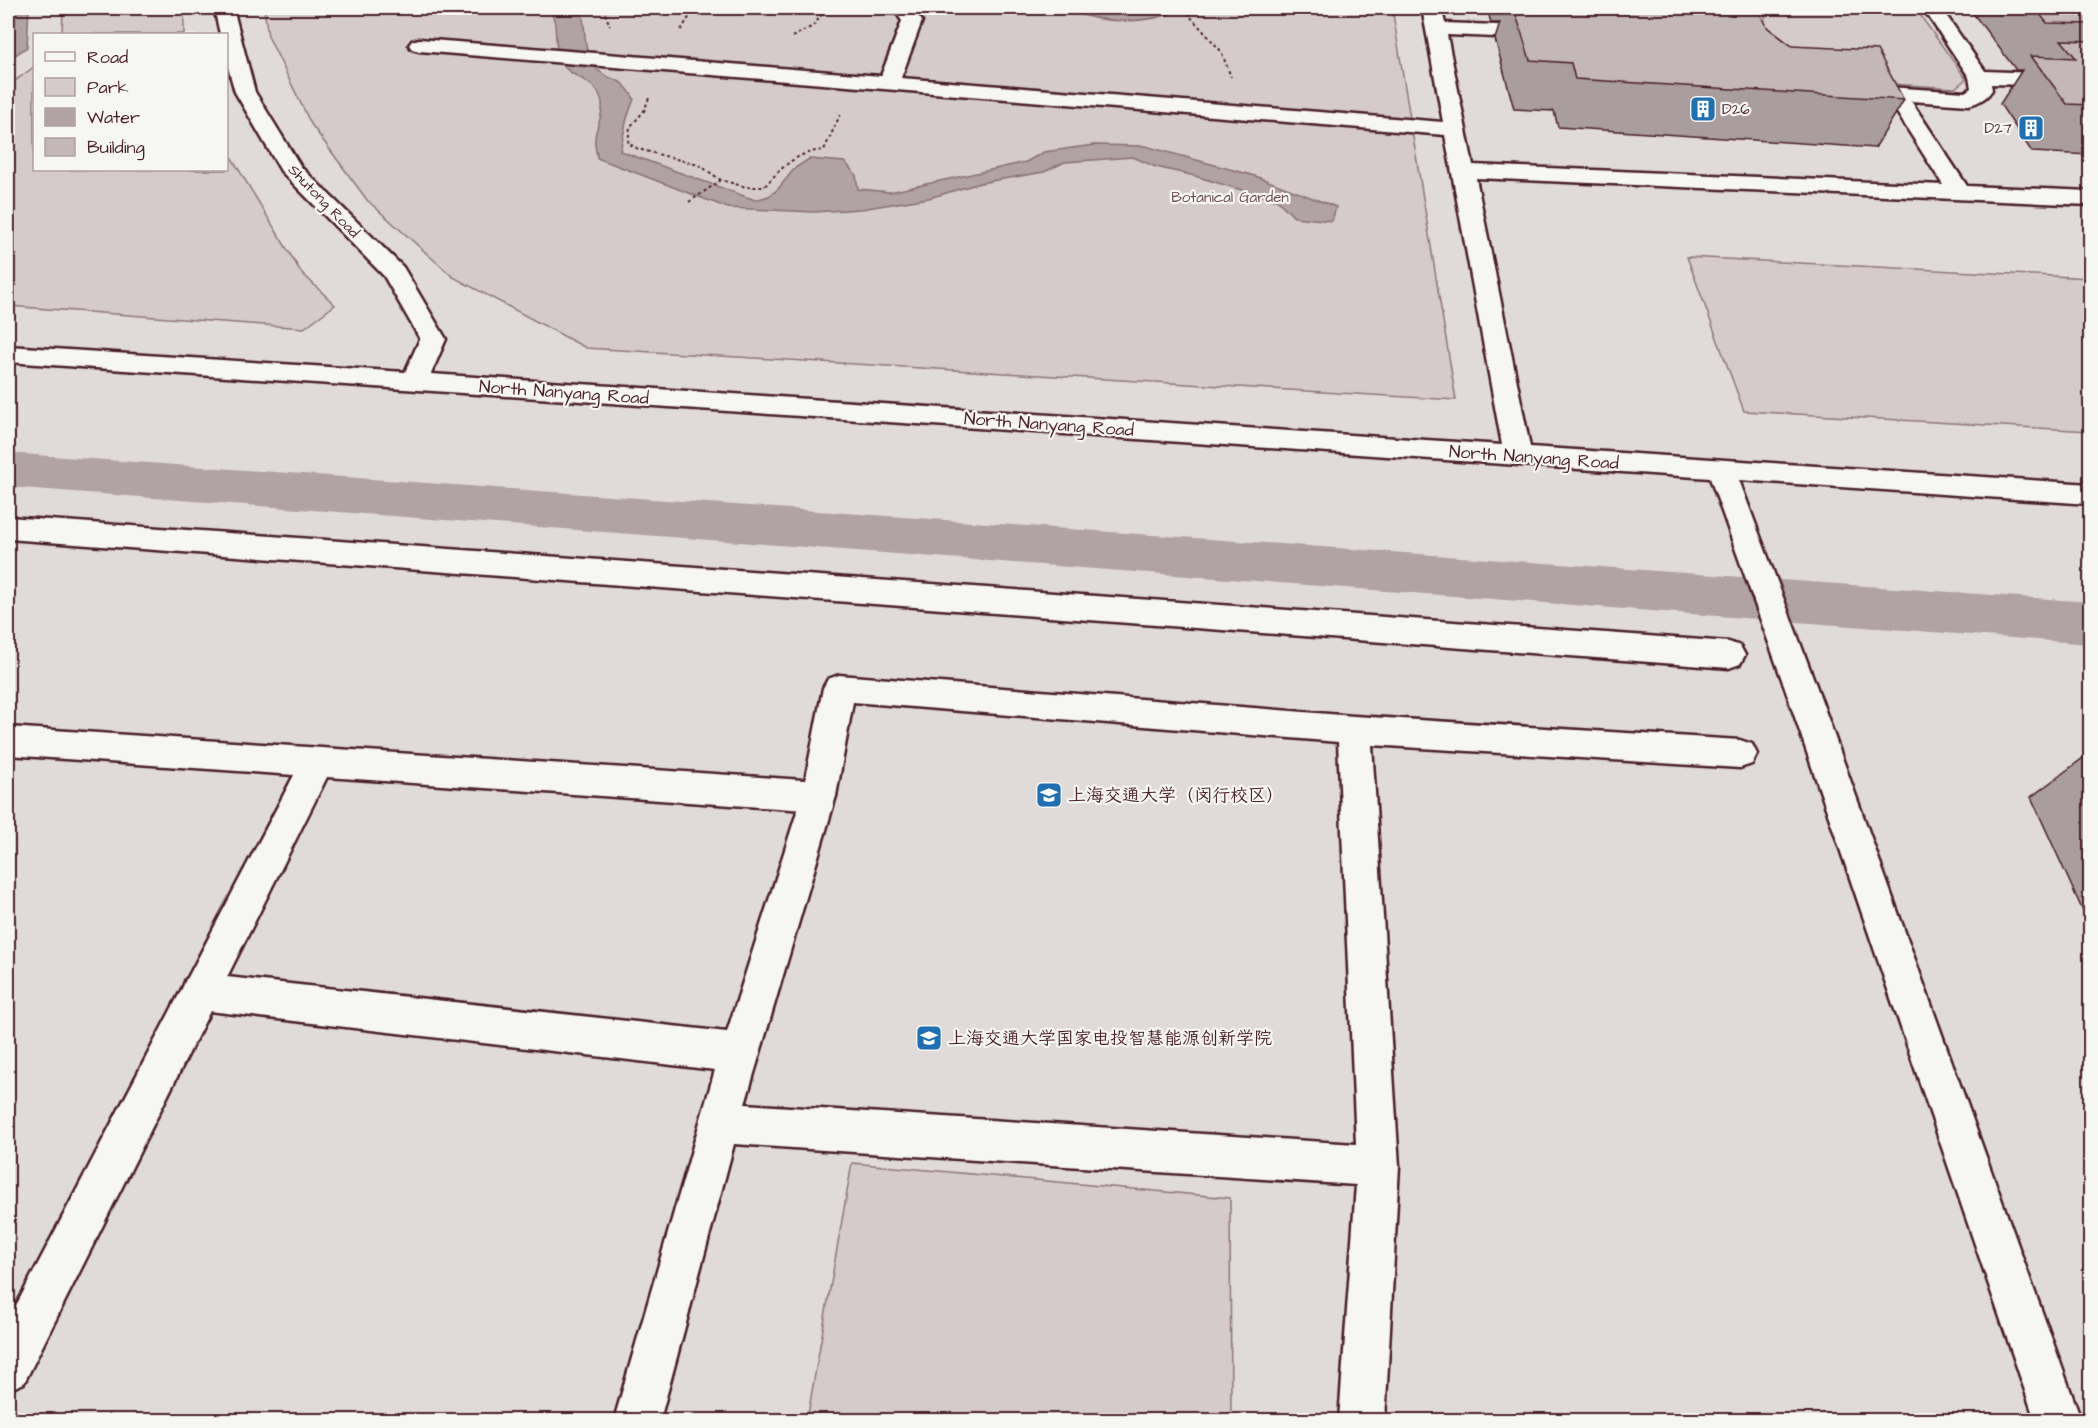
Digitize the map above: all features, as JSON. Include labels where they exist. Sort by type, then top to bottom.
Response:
[{"type":"street","name":"Shutong Road","points":[[223,8],[245,93],[292,171],[393,272],[432,339],[414,382]]},
{"type":"street","points":[[890,82],[912,21],[903,8]]},
{"type":"street","points":[[1841,89],[1969,99],[1982,90],[1979,77],[1932,8]]},
{"type":"street","points":[[1518,456],[1434,18],[1563,34]]},
{"type":"street","points":[[419,45],[1455,129]]},
{"type":"street","points":[[1979,77],[2091,81]]},
{"type":"street","points":[[1896,94],[1960,193]]},
{"type":"street","points":[[1463,171],[2091,198]]},
{"type":"street","name":"North Nanyang Road","points":[[8,354],[2091,494]]},
{"type":"street","points":[[1721,470],[1801,688],[2058,1420]]},
{"type":"street","points":[[8,528],[1729,655]]},
{"type":"street","points":[[637,1420],[719,1123],[819,796],[839,688],[1354,730],[1740,754]]},
{"type":"street","points":[[1354,730],[1378,1166],[1362,1420]]},
{"type":"street","points":[[8,741],[819,796]]},
{"type":"street","points":[[8,1367],[317,763]]},
{"type":"street","points":[[200,992],[741,1053]]},
{"type":"street","points":[[719,1123],[1378,1166]]},
{"type":"path","points":[[1195,8],[1190,15],[1203,32],[1220,46],[1230,66],[1233,96],[1243,112]]},
{"type":"path","points":[[651,63],[640,84],[646,90],[649,102],[630,127],[628,143],[638,149],[699,165],[721,180],[746,187],[764,186],[790,159],[808,150],[824,150],[842,110]]},
{"type":"path","points":[[688,202],[721,180]]},
{"type":"shaded area","name":"上海交通大学（闵行校区）","points":[[8,8],[2090,8],[2090,1420],[8,1420]]},
{"type":"green space","points":[[63,8],[184,8],[184,33],[62,33]]},
{"type":"green space","name":"Botanical Garden","points":[[264,8],[1392,8],[1456,400],[586,348],[453,277],[367,200],[311,124],[268,36]]},
{"type":"green space","points":[[1765,8],[1915,8],[1966,79],[1955,88],[1828,80],[1765,29]]},
{"type":"green space","points":[[33,68],[33,171],[228,171],[228,152],[301,272],[335,305],[304,328],[8,306],[8,86]]},
{"type":"green space","points":[[1687,257],[2090,278],[2090,431],[1744,411]]},
{"type":"green space","points":[[852,1163],[1230,1198],[1231,1420],[807,1420]]},
{"type":"water","points":[[8,8],[29,8],[27,47],[8,60]]},
{"type":"water","points":[[547,8],[580,8],[586,48],[592,63],[603,74],[625,86],[634,99],[627,118],[620,151],[755,200],[769,196],[778,189],[795,168],[809,159],[845,162],[856,175],[858,189],[890,192],[1026,162],[1044,152],[1094,145],[1145,146],[1255,176],[1336,207],[1332,221],[1294,217],[1278,201],[1195,176],[1156,167],[1133,157],[1065,162],[1044,172],[980,183],[929,198],[861,209],[813,212],[728,208],[597,158],[595,135],[601,117],[600,95],[596,89],[572,74],[563,65],[557,49],[554,20]]},
{"type":"water","points":[[1062,8],[1187,8],[1156,18],[1124,21],[1093,18]]},
{"type":"building","points":[[1514,8],[1754,8],[1768,28],[1792,46],[1877,50],[1904,100],[1575,79],[1571,63],[1530,60]]},
{"type":"building","points":[[2035,8],[2091,8],[2091,24],[2047,23]]},
{"type":"building","points":[[2061,40],[2091,41],[2091,105],[2067,104],[2031,56],[2076,58]]},
{"type":"waterway","points":[[8,470],[2090,623]]},
{"type":"place","name":"D26","points":[[1703,109]]},
{"type":"place","name":"D27","points":[[2031,128]]},
{"type":"place","name":"上海交通大学（闵行校区）","points":[[1049,795]]},
{"type":"place","name":"上海交通大学国家电投智慧能源创新学院","points":[[929,1038]]}]
